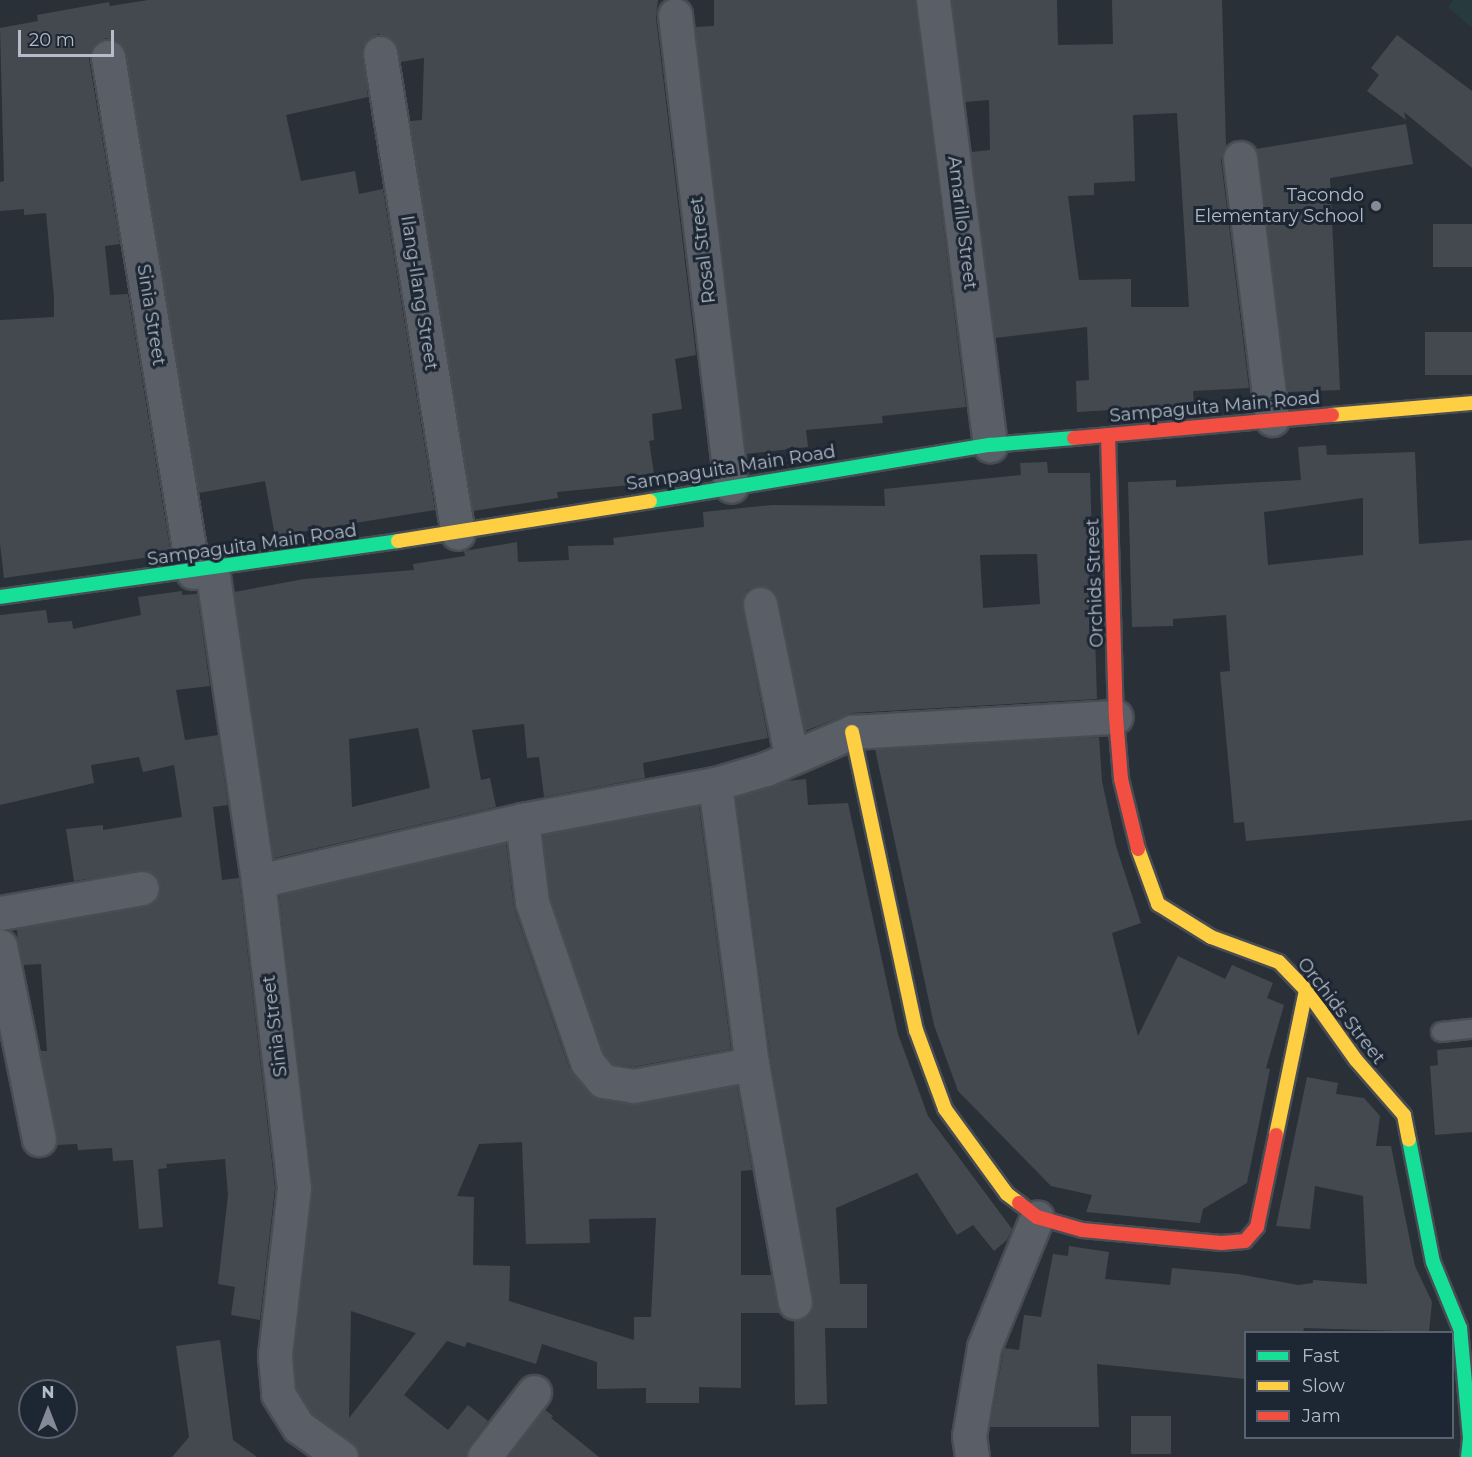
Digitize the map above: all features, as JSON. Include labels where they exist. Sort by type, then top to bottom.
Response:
[{"type":"street","name":"Amarillo Street","points":[[933,0],[990,445]]},
{"type":"street","name":"Rosal Street","points":[[675,15],[731,486]]},
{"type":"street","name":"Ilang-Ilang Street","points":[[380,53],[458,533]]},
{"type":"street","name":"Sinia Street","points":[[108,57],[258,881],[294,1188],[275,1356],[278,1394],[299,1427],[342,1457]]},
{"type":"street","points":[[1240,158],[1272,419]]},
{"type":"street","name":"Sampaguita Main Road","points":[[0,597],[203,571],[458,533],[731,486],[990,445],[1472,403]]},
{"type":"street","name":"Orchids Street","points":[[1108,435],[1116,717],[1121,779],[1141,862],[1158,904],[1211,937],[1279,962],[1306,990],[1356,1060],[1404,1115],[1433,1262],[1466,1329],[1470,1438],[1468,1457]]},
{"type":"street","points":[[760,603],[790,755]]},
{"type":"street","points":[[258,881],[522,820],[715,784],[766,769],[790,755],[852,732],[1116,717]]},
{"type":"street","points":[[852,732],[916,1030],[945,1110],[1007,1194],[1037,1217],[1082,1230],[1121,1235],[1221,1243],[1245,1241],[1257,1227],[1306,990]]},
{"type":"street","points":[[715,784],[752,1064],[795,1302]]},
{"type":"street","points":[[522,820],[532,902],[587,1062],[603,1081],[633,1086],[752,1064]]},
{"type":"street","points":[[0,913],[142,888]]},
{"type":"street","points":[[0,946],[39,1139]]},
{"type":"street","points":[[972,1457],[969,1436],[984,1347],[1037,1217]]},
{"type":"street","points":[[484,1457],[534,1392]]},
{"type":"lane","points":[[1441,1032],[1472,1029]]},
{"type":"green space","points":[[1453,0],[1472,0],[1472,28],[1448,7]]},
{"type":"building","points":[[148,0],[658,0],[656,17],[696,355],[675,359],[682,409],[652,414],[654,440],[649,441],[654,473],[629,477],[630,485],[557,492],[558,498],[473,511],[410,121],[422,120],[424,58],[400,62],[394,41],[378,34],[362,47],[368,97],[286,115],[301,181],[355,171],[359,194],[383,189],[435,510],[275,536],[265,481],[199,493],[126,54],[122,45],[106,38],[96,43],[89,59],[120,244],[105,246],[110,295],[128,294],[171,554],[4,578],[0,544],[0,320],[54,317],[54,298],[46,213],[24,215],[24,209],[0,211],[0,182],[4,181],[0,28],[38,21],[37,15],[109,2],[110,6]]},
{"type":"building","points":[[714,0],[915,0],[966,407],[882,416],[883,423],[806,430],[808,447],[746,454],[695,27],[714,26]]},
{"type":"building","points":[[952,0],[1057,0],[1058,45],[1113,44],[1112,0],[1222,0],[1226,146],[1221,160],[1249,388],[1193,391],[1194,405],[1077,412],[1076,381],[1089,380],[1087,327],[995,338],[971,152],[990,150],[989,100],[965,102]],"holes":[[[1177,113],[1189,307],[1131,307],[1131,279],[1079,280],[1068,196],[1094,195],[1094,183],[1135,181],[1133,115]]]},
{"type":"building","points":[[1397,35],[1472,91],[1472,168],[1404,112],[1406,120],[1367,91],[1379,75],[1371,68]]},
{"type":"building","points":[[1406,124],[1413,164],[1330,178],[1340,390],[1288,392],[1256,149]]},
{"type":"building","points":[[1433,224],[1472,224],[1472,267],[1433,267]]},
{"type":"building","points":[[1425,332],[1472,332],[1472,375],[1425,375]]},
{"type":"building","points":[[1326,445],[1327,455],[1415,452],[1419,544],[1472,540],[1472,820],[1246,841],[1244,822],[1234,823],[1220,672],[1230,671],[1226,615],[1173,619],[1173,626],[1132,627],[1128,482],[1176,480],[1176,487],[1301,480],[1298,447]],"holes":[[[1363,498],[1363,555],[1268,565],[1264,512]]]},
{"type":"building","points":[[1047,462],[1048,473],[1090,473],[1097,699],[851,713],[805,731],[778,600],[774,591],[757,586],[747,590],[742,607],[768,738],[643,763],[645,778],[544,797],[539,757],[527,758],[524,724],[472,730],[481,780],[490,778],[496,807],[274,858],[234,592],[304,579],[414,570],[413,564],[465,556],[464,551],[517,542],[518,562],[569,560],[568,546],[614,545],[613,538],[704,527],[703,512],[772,505],[885,506],[884,489],[1021,475],[1020,463]],"holes":[[[1037,554],[1040,604],[983,608],[980,555]],[[418,728],[430,788],[352,807],[349,739]]]},
{"type":"building","points":[[182,591],[182,595],[197,594],[210,686],[176,690],[185,740],[218,735],[228,805],[213,807],[222,880],[239,878],[275,1188],[260,1320],[231,1315],[235,1287],[218,1284],[228,1195],[225,1159],[166,1164],[167,1168],[158,1169],[163,1227],[139,1229],[133,1160],[113,1161],[112,1148],[78,1150],[77,1144],[57,1145],[40,1051],[47,1051],[41,964],[23,965],[18,941],[17,929],[154,902],[160,884],[148,870],[74,881],[66,829],[103,825],[103,830],[182,817],[174,765],[143,772],[139,757],[91,765],[94,783],[0,805],[0,615],[46,610],[48,623],[72,621],[73,629],[141,615],[138,597]]},
{"type":"building","points":[[1099,737],[1102,781],[1116,846],[1141,923],[1112,933],[1138,1036],[1178,956],[1225,979],[1232,965],[1273,983],[1267,998],[1284,1005],[1266,1068],[1270,1069],[1247,1183],[1203,1209],[1200,1223],[1086,1212],[1092,1195],[1051,1186],[958,1091],[934,1025],[875,749]]},
{"type":"building","points":[[806,779],[808,805],[848,803],[898,1034],[928,1116],[1012,1229],[1007,1240],[994,1251],[973,1225],[957,1235],[917,1173],[836,1208],[840,1284],[867,1284],[867,1328],[825,1328],[827,1404],[795,1405],[794,1320],[808,1316],[813,1299],[771,1061],[736,797],[787,781]]},
{"type":"building","points":[[699,806],[731,1049],[633,1067],[613,1064],[604,1053],[550,898],[543,835]]},
{"type":"building","points":[[506,843],[514,908],[569,1068],[589,1093],[600,1100],[636,1104],[737,1086],[752,1170],[741,1171],[741,1275],[771,1275],[780,1313],[741,1313],[741,1388],[699,1387],[699,1403],[646,1403],[646,1388],[597,1389],[597,1362],[542,1344],[536,1364],[467,1342],[465,1347],[447,1341],[404,1395],[448,1430],[468,1405],[488,1421],[469,1446],[466,1457],[360,1457],[352,1442],[313,1414],[296,1388],[294,1356],[313,1186],[279,895]],"holes":[[[522,1142],[526,1244],[590,1243],[589,1219],[656,1218],[651,1317],[634,1317],[634,1340],[509,1301],[510,1266],[473,1265],[474,1197],[457,1196],[479,1144]],[[351,1311],[416,1333],[349,1418]]]},
{"type":"building","points":[[1472,1047],[1472,1132],[1435,1135],[1430,1066],[1438,1065],[1437,1050]]},
{"type":"building","points":[[1307,1077],[1338,1083],[1336,1094],[1364,1098],[1380,1116],[1376,1146],[1391,1146],[1415,1266],[1432,1302],[1429,1331],[1304,1328],[1303,1331],[1244,1331],[1244,1379],[1097,1364],[1099,1427],[990,1427],[1004,1348],[1019,1350],[1024,1315],[1041,1317],[1053,1254],[1068,1256],[1069,1246],[1109,1252],[1105,1279],[1170,1285],[1172,1268],[1238,1274],[1298,1285],[1313,1283],[1313,1280],[1367,1284],[1363,1196],[1315,1186],[1310,1229],[1276,1226]]},
{"type":"building","points":[[220,1340],[233,1440],[257,1457],[172,1457],[189,1437],[176,1346]]},
{"type":"building","points":[[544,1409],[553,1416],[551,1418],[599,1457],[508,1457]]},
{"type":"building","points":[[1131,1416],[1171,1416],[1171,1454],[1131,1454]]},
{"type":"traffic: fast","points":[[650,501],[990,445],[1074,438]]},
{"type":"traffic: fast","points":[[0,597],[398,541]]},
{"type":"traffic: fast","points":[[1409,1140],[1433,1262],[1460,1328],[1470,1438],[1468,1457]]},
{"type":"traffic: slow","points":[[1332,415],[1472,403]]},
{"type":"traffic: slow","points":[[398,541],[650,501]]},
{"type":"traffic: slow","points":[[852,732],[916,1030],[945,1109],[1007,1194],[1019,1203]]},
{"type":"traffic: slow","points":[[1138,849],[1158,904],[1211,937],[1279,962],[1306,990],[1356,1060],[1404,1115],[1409,1140]]},
{"type":"traffic: slow","points":[[1276,1135],[1306,990]]},
{"type":"traffic: jam","points":[[1074,438],[1332,415]]},
{"type":"traffic: jam","points":[[1108,435],[1116,717],[1121,779],[1138,849]]},
{"type":"traffic: jam","points":[[1019,1203],[1037,1217],[1082,1230],[1221,1243],[1245,1241],[1257,1227],[1276,1135]]},
{"type":"place","name":"Tacondo Elementary School","points":[[1376,206]]}]
